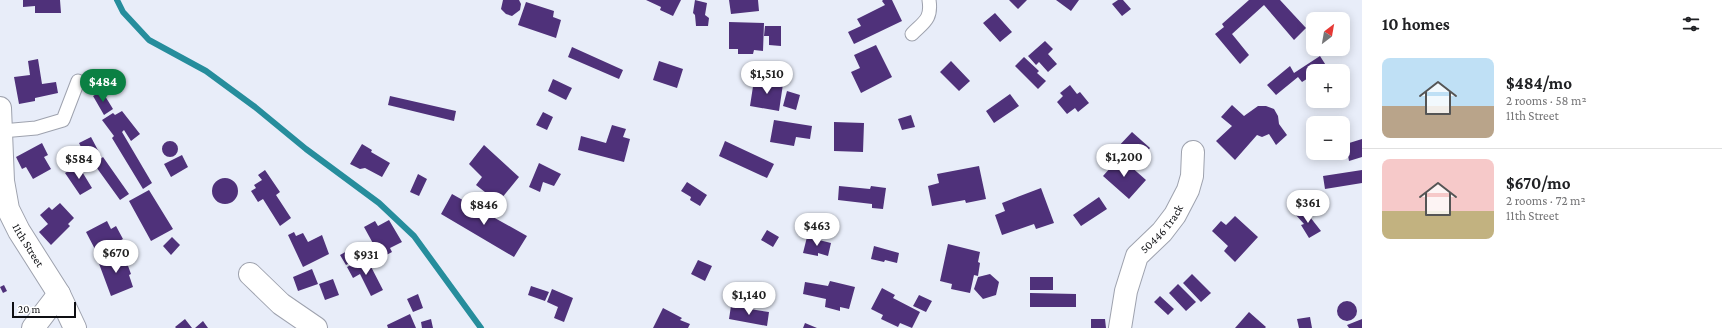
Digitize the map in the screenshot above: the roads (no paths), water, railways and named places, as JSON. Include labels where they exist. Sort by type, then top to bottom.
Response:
[{"type":"street","name":"11th Street","points":[[0,108],[3,181],[8,209],[19,231],[59,294],[75,328]]},
{"type":"street","name":"50446 Track","points":[[1120,328],[1126,291],[1137,256],[1162,232],[1175,215],[1188,190],[1192,176],[1193,152]]},
{"type":"street","points":[[250,274],[281,304],[316,328]]},
{"type":"street","points":[[33,328],[59,294]]},
{"type":"lane","points":[[912,34],[927,20],[931,11],[929,0]]},
{"type":"lane","points":[[2,131],[36,128],[63,120],[78,81]]},
{"type":"waterway","points":[[117,0],[123,12],[149,40],[206,71],[255,107],[306,149],[379,203],[414,236],[481,328]]}]
